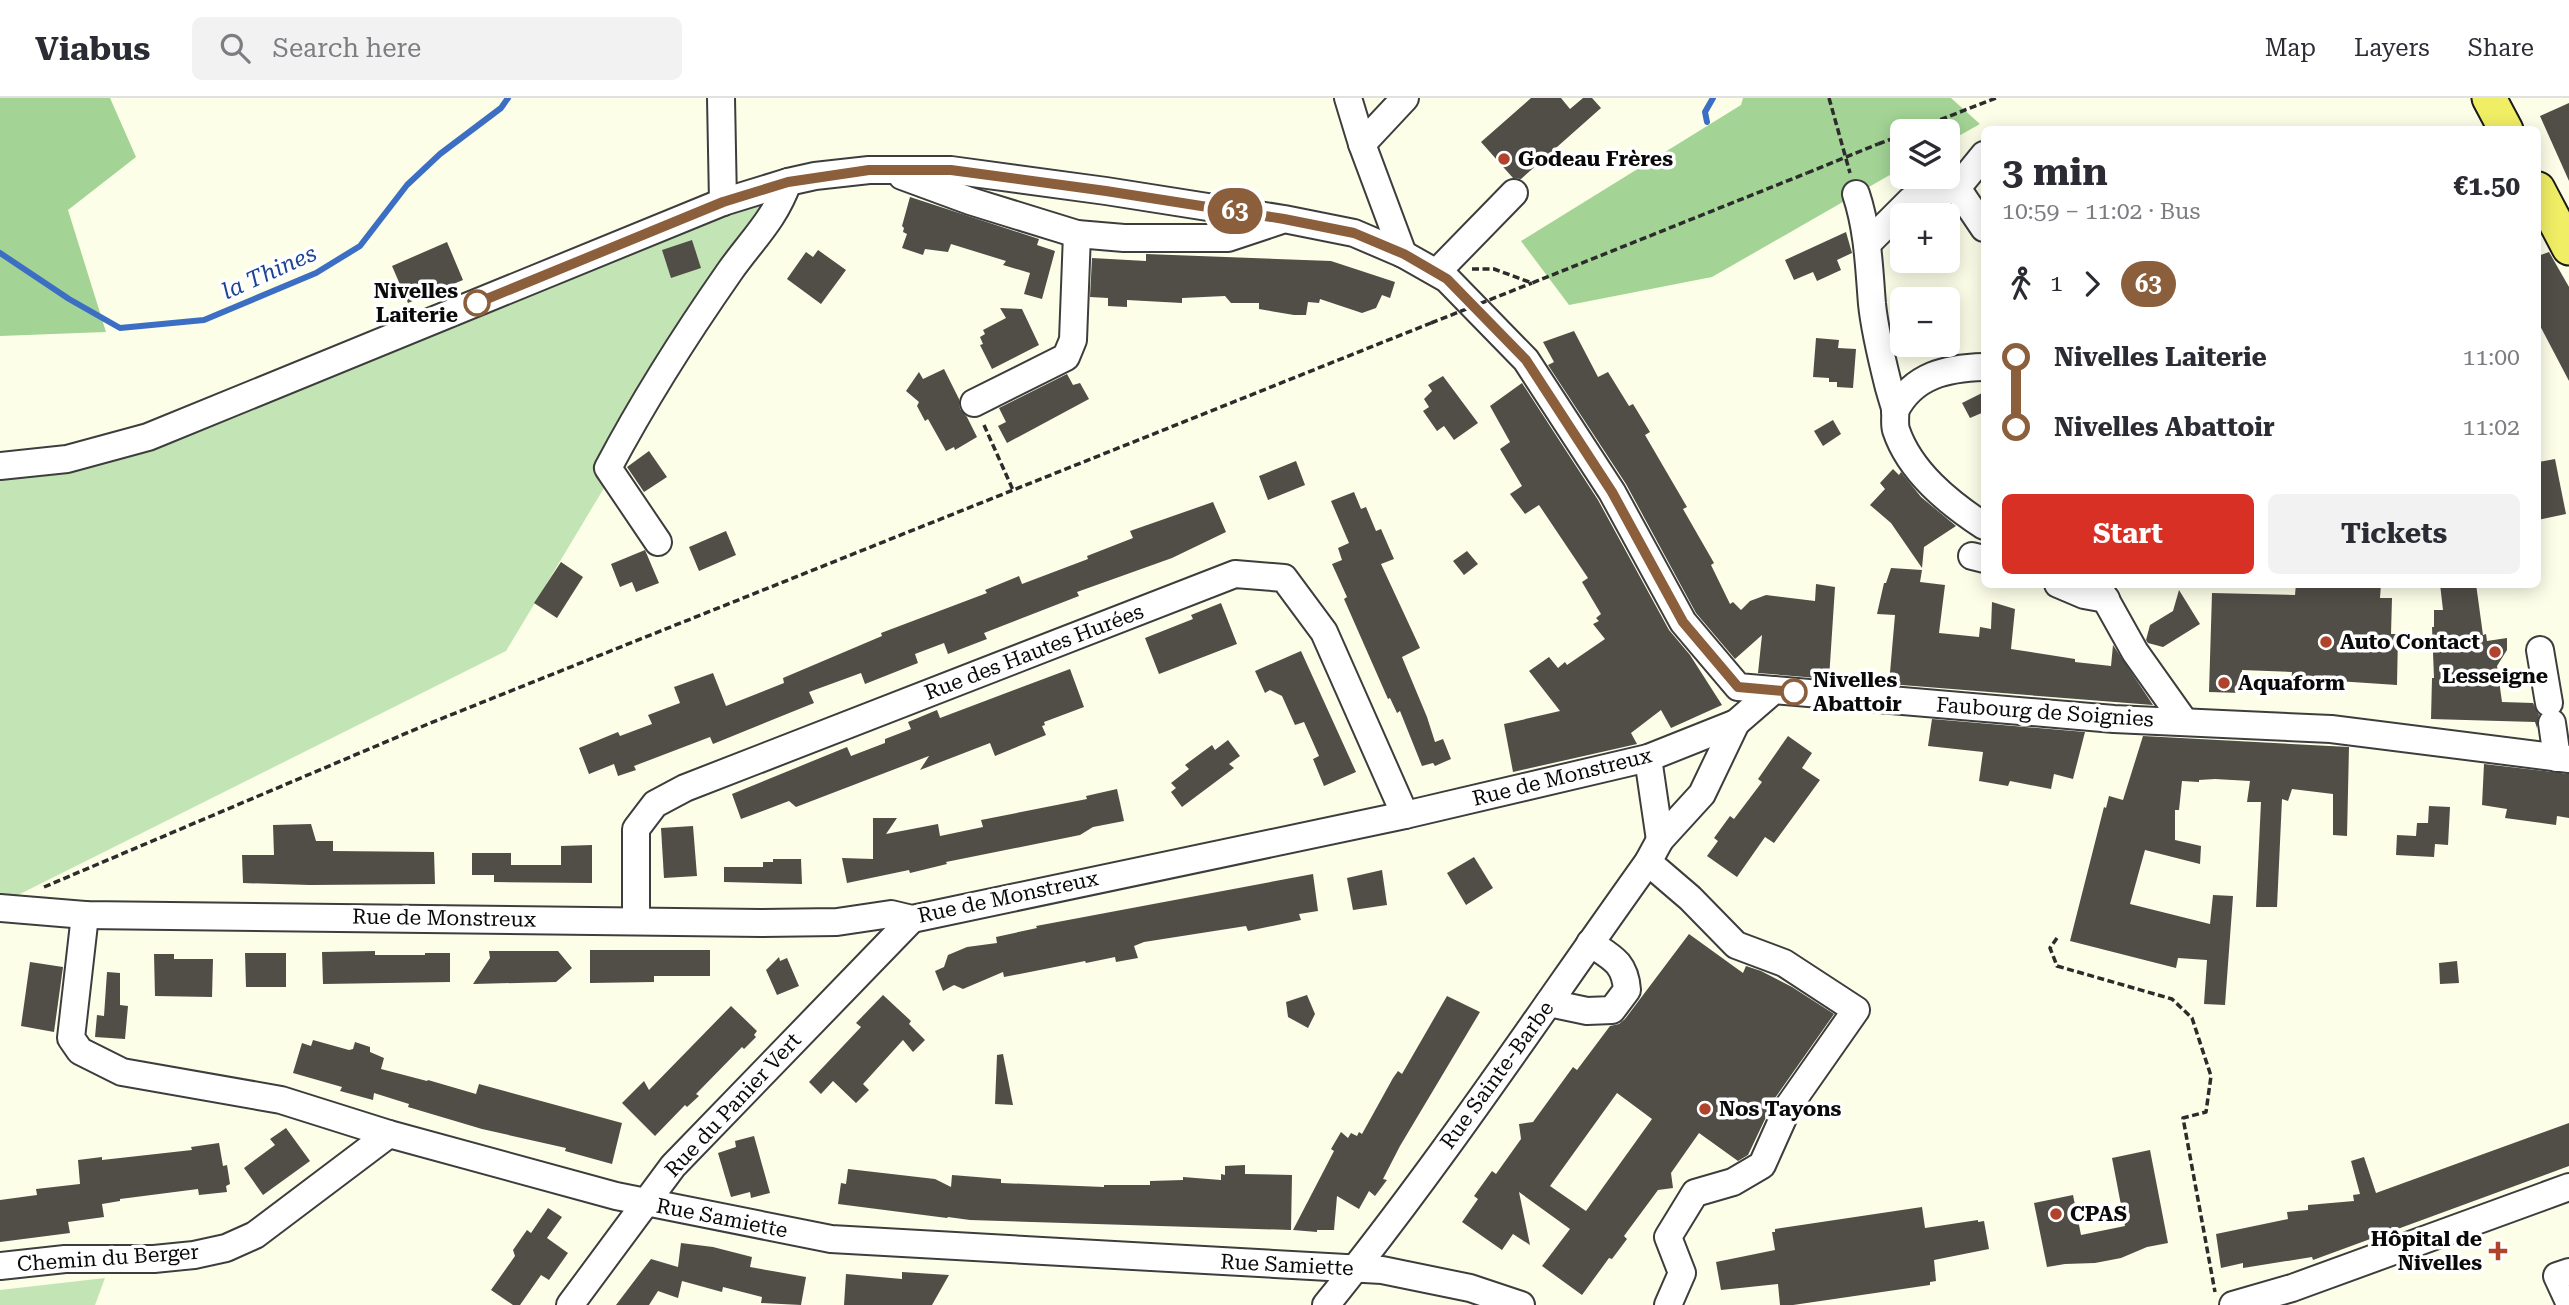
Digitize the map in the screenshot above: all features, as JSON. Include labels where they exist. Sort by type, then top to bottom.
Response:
[{"type":"main road","points":[[2489,98],[2504,126]]},
{"type":"main road","points":[[2541,195],[2569,248]]},
{"type":"street","points":[[721,98],[723,202]]},
{"type":"street","points":[[1348,98],[1362,144],[1404,254]]},
{"type":"street","points":[[1362,144],[1405,98]]},
{"type":"street","points":[[1960,184],[1981,159]]},
{"type":"street","points":[[884,169],[970,201],[1076,234],[1124,238],[1228,238],[1284,219]]},
{"type":"street","name":"Faubourg de Soignies","points":[[0,466],[66,459],[148,437],[723,202],[788,182],[815,176],[884,169],[951,170],[1013,177],[1284,219],[1354,233],[1404,254],[1442,276],[1526,360],[1612,492],[1683,622],[1738,687],[2114,719],[2331,729],[2563,758]]},
{"type":"street","points":[[658,542],[608,468],[632,423],[730,271],[780,205],[788,182]]},
{"type":"street","points":[[1868,243],[1911,200],[1953,189]]},
{"type":"street","points":[[1958,189],[1981,224]]},
{"type":"street","points":[[1442,276],[1514,192]]},
{"type":"street","points":[[1856,194],[1863,213],[1878,342],[1895,411],[1895,427],[1904,447],[1923,475],[1955,507],[1981,524]]},
{"type":"street","points":[[974,402],[1066,357],[1073,340],[1076,234]]},
{"type":"street","points":[[1895,411],[1906,392],[1932,376],[1967,367],[1981,367]]},
{"type":"street","name":"Rue des Hautes Hurées","points":[[636,920],[636,829],[655,804],[685,788],[1235,574],[1284,579],[1324,632],[1405,815]]},
{"type":"street","points":[[2067,588],[2084,595],[2101,592],[2136,652],[2184,721]]},
{"type":"street","points":[[2540,650],[2551,713],[2563,758]]},
{"type":"street","name":"Rue de Monstreux","points":[[0,908],[85,915],[837,922],[891,914],[912,919],[1405,815],[1648,758],[1736,723],[1774,691]]},
{"type":"street","name":"Rue Sainte-Barbe","points":[[1326,1305],[1549,1003],[1654,851],[1702,794],[1736,723]]},
{"type":"street","points":[[1648,758],[1654,851],[1690,898],[1736,945],[1784,963],[1856,1010],[1788,1107],[1762,1165],[1733,1182],[1695,1193],[1668,1237],[1682,1273],[1668,1305]]},
{"type":"street","name":"Rue Samiette","points":[[85,915],[71,1038],[80,1051],[122,1072],[281,1100],[389,1135],[644,1202],[831,1239],[1382,1270],[1471,1288],[1521,1305]]},
{"type":"street","name":"Rue du Panier Vert","points":[[570,1305],[673,1166],[912,919]]},
{"type":"street","points":[[1549,1003],[1587,1011],[1612,1010],[1627,990],[1626,975],[1616,960],[1590,943]]},
{"type":"street","name":"Chemin du Berger","points":[[0,1266],[65,1259],[154,1259],[226,1248],[255,1235],[389,1135]]},
{"type":"street","points":[[2224,1298],[2292,1288],[2569,1187]]},
{"type":"street","points":[[2569,1272],[2557,1276],[2569,1302]]},
{"type":"path","points":[[1829,98],[1856,194]]},
{"type":"path","points":[[1942,119],[1996,98]]},
{"type":"path","points":[[34,891],[428,724],[1890,140]]},
{"type":"path","points":[[1442,276],[1466,269],[1494,269],[1532,283]]},
{"type":"path","points":[[974,402],[1013,490]]},
{"type":"path","points":[[2057,938],[2050,948],[2057,966],[2172,999],[2192,1018],[2211,1076],[2206,1112],[2183,1118],[2224,1298]]},
{"type":"green space","points":[[0,98],[110,98],[136,157],[68,210],[106,332],[0,336]]},
{"type":"green space","points":[[1743,98],[1951,98],[1980,124],[1960,135],[1960,119],[1890,119],[1890,175],[1712,277],[1569,305],[1521,241],[1741,105]]},
{"type":"green space","points":[[788,182],[506,651],[0,904],[0,466],[67,459]]},
{"type":"green space","points":[[105,1278],[95,1305],[0,1305],[0,1290]]},
{"type":"building","points":[[1531,98],[1561,98],[1570,109],[1583,98],[1592,98],[1601,108],[1521,179],[1513,178],[1481,142]]},
{"type":"building","points":[[2569,103],[2569,181],[2540,116]]},
{"type":"building","points":[[910,197],[1039,239],[1037,245],[1055,251],[1042,299],[1024,294],[1030,273],[1003,265],[1006,261],[951,244],[948,252],[925,249],[923,255],[902,248],[907,234],[903,232],[902,226]]},
{"type":"building","points":[[1846,232],[1852,253],[1837,260],[1841,270],[1817,281],[1813,272],[1794,280],[1785,260]]},
{"type":"building","points":[[692,240],[701,268],[671,278],[662,250]]},
{"type":"building","points":[[447,242],[463,280],[408,303],[392,266]]},
{"type":"building","points":[[818,250],[846,270],[821,304],[787,279],[806,252],[813,257]]},
{"type":"building","points":[[2549,252],[2569,287],[2569,381],[2541,328],[2541,255]]},
{"type":"building","points":[[1146,254],[1331,261],[1395,282],[1390,298],[1382,295],[1376,308],[1362,313],[1320,299],[1319,303],[1308,302],[1306,315],[1294,315],[1259,309],[1259,303],[1231,303],[1225,296],[1182,298],[1182,303],[1127,300],[1127,307],[1108,306],[1108,298],[1090,297],[1092,258],[1146,261]]},
{"type":"building","points":[[1000,308],[1022,309],[1039,345],[992,369],[980,345],[983,344],[980,337],[985,334],[983,330],[1006,318]]},
{"type":"building","points":[[1574,331],[1598,377],[1608,372],[1629,406],[1633,404],[1650,432],[1645,435],[1687,507],[1683,509],[1714,563],[1711,565],[1730,604],[1733,602],[1741,610],[1750,601],[1766,595],[1815,601],[1816,584],[1835,587],[1829,679],[1758,673],[1762,635],[1735,659],[1696,613],[1626,484],[1548,365],[1554,362],[1543,342]]},
{"type":"building","points":[[1816,338],[1839,340],[1838,348],[1856,349],[1853,388],[1837,387],[1837,382],[1829,382],[1829,378],[1813,377]]},
{"type":"building","points":[[944,369],[959,399],[960,409],[977,437],[955,450],[954,447],[946,451],[928,419],[925,421],[917,406],[919,402],[906,391],[919,372],[923,379]]},
{"type":"building","points":[[1067,374],[1073,385],[1080,383],[1089,399],[1007,443],[998,426],[1006,422],[999,408]]},
{"type":"building","points":[[1443,376],[1478,423],[1454,440],[1444,426],[1437,431],[1423,411],[1429,407],[1424,399],[1432,391],[1428,385]]},
{"type":"building","points":[[1522,383],[1598,500],[1669,630],[1690,655],[1722,705],[1671,728],[1661,710],[1631,733],[1637,744],[1513,772],[1504,724],[1560,711],[1529,671],[1549,657],[1558,668],[1565,662],[1567,665],[1605,639],[1593,624],[1599,621],[1596,618],[1601,614],[1582,582],[1588,578],[1539,505],[1525,514],[1510,494],[1522,486],[1500,449],[1510,442],[1490,406]]},
{"type":"building","points":[[1981,394],[1981,413],[1970,418],[1962,403]]},
{"type":"building","points":[[1833,420],[1841,434],[1823,446],[1814,431]]},
{"type":"building","points":[[649,451],[667,477],[644,492],[627,467]]},
{"type":"building","points":[[2555,459],[2566,514],[2541,519],[2541,461]]},
{"type":"building","points":[[1296,461],[1305,485],[1268,500],[1259,476]]},
{"type":"building","points":[[1893,469],[1899,475],[1901,472],[1921,497],[1956,526],[1924,547],[1922,568],[1891,523],[1870,505],[1885,489],[1880,483]]},
{"type":"building","points":[[1354,492],[1361,509],[1366,507],[1376,531],[1381,529],[1394,559],[1381,564],[1420,648],[1402,657],[1435,742],[1443,739],[1451,759],[1435,766],[1433,763],[1422,766],[1400,711],[1397,713],[1390,698],[1388,699],[1344,599],[1347,597],[1332,564],[1342,560],[1338,548],[1349,543],[1331,501]]},
{"type":"building","points":[[1213,502],[1226,532],[1172,558],[1077,592],[1079,596],[984,633],[987,639],[948,654],[944,643],[915,654],[918,663],[865,684],[861,673],[809,692],[814,703],[713,744],[710,737],[634,766],[636,770],[618,776],[614,764],[589,774],[579,748],[618,732],[620,736],[652,724],[648,715],[680,703],[674,687],[713,673],[726,706],[784,683],[783,678],[882,636],[881,633],[987,593],[985,590],[1019,576],[1022,584],[1088,559],[1087,556],[1133,538],[1130,531]]},
{"type":"building","points":[[726,531],[736,555],[699,571],[689,547]]},
{"type":"building","points":[[645,550],[659,583],[636,592],[632,582],[620,587],[611,564]]},
{"type":"building","points":[[1467,551],[1478,564],[1464,575],[1453,561]]},
{"type":"building","points":[[561,562],[583,577],[557,618],[534,603]]},
{"type":"building","points":[[1891,568],[1922,570],[1920,582],[1945,585],[1939,633],[1979,637],[1980,627],[1991,629],[1992,602],[2015,609],[2011,649],[2111,666],[2113,645],[2153,705],[1889,684],[1895,615],[1877,614],[1884,583]]},
{"type":"building","name":"Auto Contact","points":[[2296,588],[2381,588],[2380,598],[2392,598],[2391,634],[2398,634],[2397,685],[2337,681],[2336,685],[2291,684],[2292,672],[2242,670],[2241,693],[2209,692],[2212,593],[2295,595]]},
{"type":"building","points":[[2440,588],[2477,588],[2483,635],[2486,634],[2487,641],[2507,638],[2507,650],[2497,666],[2502,702],[2533,703],[2539,715],[2537,728],[2535,722],[2431,719],[2434,678],[2432,627],[2434,610],[2443,610]]},
{"type":"building","points":[[2179,590],[2200,624],[2163,647],[2148,643],[2146,640],[2150,625],[2173,611]]},
{"type":"building","points":[[1221,603],[1237,644],[1159,674],[1145,638],[1193,619],[1191,615]]},
{"type":"building","points":[[1301,651],[1356,772],[1324,786],[1313,759],[1319,756],[1304,722],[1295,725],[1282,696],[1270,690],[1265,693],[1255,671]]},
{"type":"building","points":[[1070,669],[1084,707],[1044,722],[1045,725],[1042,726],[1046,735],[995,756],[990,743],[920,770],[929,756],[796,807],[789,801],[741,819],[732,794],[847,747],[851,756],[885,743],[885,739],[911,729],[908,722],[937,710],[940,718]]},
{"type":"building","points":[[1932,719],[2085,732],[2073,779],[2054,774],[2051,789],[2010,781],[2008,786],[1979,781],[1983,752],[1928,746]]},
{"type":"building","points":[[1788,736],[1812,753],[1802,768],[1820,780],[1774,843],[1765,837],[1737,877],[1707,856],[1718,841],[1714,838],[1730,816],[1734,819],[1762,782],[1758,779]]},
{"type":"building","points":[[2143,736],[2349,747],[2347,836],[2333,835],[2333,794],[2292,789],[2288,801],[2282,799],[2277,907],[2256,907],[2261,802],[2247,802],[2250,781],[2182,781],[2179,810],[2175,810],[2175,840],[2201,846],[2200,864],[2145,850],[2130,904],[2210,924],[2213,895],[2233,896],[2225,1005],[2204,1004],[2207,960],[2178,958],[2176,968],[2070,941],[2104,807],[2106,808],[2109,796],[2123,800]]},
{"type":"building","points":[[1228,740],[1240,756],[1229,764],[1234,768],[1182,807],[1171,792],[1176,788],[1171,783],[1189,769],[1185,765],[1212,745],[1215,750]]},
{"type":"building","points":[[2484,764],[2569,774],[2569,818],[2557,816],[2556,825],[2505,818],[2507,809],[2482,805]]},
{"type":"building","points":[[1117,789],[1124,821],[1093,827],[1080,835],[946,862],[947,864],[910,873],[909,870],[847,883],[842,858],[873,859],[873,818],[897,818],[886,834],[938,824],[940,836],[983,827],[981,820],[1087,799],[1086,796]]},
{"type":"building","points":[[2429,806],[2450,807],[2448,845],[2435,844],[2434,857],[2396,855],[2397,835],[2416,836],[2417,823],[2428,823]]},
{"type":"building","points":[[311,824],[316,841],[333,841],[333,851],[434,852],[435,884],[243,883],[242,855],[274,855],[273,825]]},
{"type":"building","points":[[693,826],[697,876],[664,878],[661,828]]},
{"type":"building","points":[[592,845],[592,883],[494,882],[494,875],[472,875],[472,853],[511,853],[511,865],[561,865],[561,846]]},
{"type":"building","points":[[1474,857],[1493,888],[1466,905],[1447,873]]},
{"type":"building","points":[[773,859],[801,859],[802,884],[724,882],[724,867],[763,867],[763,862],[773,862]]},
{"type":"building","points":[[1382,870],[1387,905],[1353,910],[1347,878]]},
{"type":"building","points":[[1313,874],[1318,911],[1299,914],[1301,920],[1248,931],[1246,926],[1144,942],[1134,946],[1138,958],[1116,962],[1115,957],[1086,963],[1085,961],[1004,977],[1003,972],[963,989],[954,985],[943,991],[935,971],[944,967],[948,955],[967,947],[997,943],[996,937],[1037,928],[1036,926]]},
{"type":"building","name":"Nos Tayons","points":[[1689,934],[1743,973],[1746,966],[1761,971],[1834,1014],[1775,1098],[1748,1155],[1738,1161],[1699,1133],[1671,1173],[1673,1188],[1658,1190],[1624,1236],[1627,1239],[1612,1259],[1609,1258],[1582,1295],[1542,1266],[1570,1229],[1519,1192],[1530,1245],[1513,1234],[1502,1250],[1462,1222],[1478,1199],[1474,1196],[1492,1171],[1496,1174],[1521,1139],[1519,1124],[1533,1122],[1573,1067],[1577,1070],[1610,1026],[1625,1019]],"holes":[[[1617,1093],[1652,1119],[1586,1211],[1550,1186]]]},
{"type":"building","points":[[590,950],[710,950],[710,976],[654,976],[654,982],[590,983]]},
{"type":"building","points":[[375,951],[375,955],[450,953],[450,982],[323,984],[322,952]]},
{"type":"building","points":[[489,951],[558,951],[572,968],[556,982],[473,984],[490,958]]},
{"type":"building","points":[[245,953],[286,953],[286,987],[246,987]]},
{"type":"building","points":[[154,954],[174,954],[174,959],[213,959],[212,997],[155,996]]},
{"type":"building","points":[[779,957],[780,961],[787,958],[799,986],[777,995],[766,970]]},
{"type":"building","points":[[2457,961],[2459,983],[2440,984],[2439,963]]},
{"type":"building","points":[[30,962],[63,967],[54,1032],[21,1026]]},
{"type":"building","points":[[107,972],[120,973],[120,1005],[128,1006],[125,1039],[95,1037],[97,1015],[104,1016]]},
{"type":"building","points":[[883,995],[911,1021],[909,1024],[925,1040],[913,1052],[903,1040],[863,1084],[869,1090],[856,1103],[833,1081],[821,1094],[809,1082],[861,1027],[856,1023]]},
{"type":"building","points":[[1307,995],[1315,1014],[1308,1028],[1288,1017],[1286,1002]]},
{"type":"building","points":[[1447,996],[1480,1012],[1400,1146],[1383,1179],[1387,1180],[1375,1196],[1369,1191],[1359,1209],[1337,1196],[1334,1230],[1293,1230],[1341,1132],[1348,1138],[1351,1133],[1357,1136],[1359,1132],[1362,1134],[1393,1078],[1398,1071],[1402,1074]]},
{"type":"building","points":[[731,1006],[757,1031],[754,1035],[756,1037],[744,1049],[742,1047],[696,1094],[699,1096],[687,1107],[685,1105],[655,1136],[622,1103],[644,1081],[649,1090]]},
{"type":"building","points":[[313,1040],[349,1050],[353,1049],[355,1042],[370,1047],[370,1052],[384,1058],[381,1069],[476,1094],[479,1084],[622,1123],[612,1164],[565,1151],[566,1148],[482,1129],[408,1107],[409,1104],[374,1093],[373,1100],[340,1091],[342,1087],[293,1073],[302,1043],[311,1046]]},
{"type":"building","points":[[1003,1054],[1013,1105],[995,1104],[997,1055]]},
{"type":"building","points":[[2569,1123],[2569,1166],[2313,1260],[2312,1257],[2243,1268],[2243,1263],[2221,1268],[2216,1234],[2288,1219],[2287,1212],[2308,1210],[2308,1205],[2354,1201],[2353,1195],[2360,1194],[2351,1161],[2364,1157],[2376,1193]]},
{"type":"building","points":[[286,1128],[310,1161],[263,1195],[244,1168],[275,1145],[270,1139]]},
{"type":"building","points":[[754,1136],[770,1193],[751,1198],[750,1192],[731,1197],[718,1153],[736,1147],[735,1141]]},
{"type":"building","points":[[219,1143],[223,1166],[227,1165],[230,1184],[226,1186],[227,1192],[199,1195],[198,1189],[120,1199],[102,1204],[104,1217],[68,1222],[70,1233],[0,1242],[0,1200],[37,1195],[36,1189],[80,1184],[78,1160],[192,1150],[191,1147]]},
{"type":"building","name":"CPAS","points":[[2150,1150],[2168,1243],[2147,1247],[2121,1258],[2047,1267],[2034,1203],[2073,1195],[2081,1235],[2125,1226],[2112,1158]]},
{"type":"building","points":[[1245,1165],[1245,1174],[1292,1175],[1291,1230],[970,1220],[838,1204],[841,1183],[846,1184],[848,1169],[935,1179],[951,1187],[952,1175],[1001,1179],[1001,1183],[1104,1187],[1150,1185],[1150,1181],[1183,1180],[1183,1177],[1221,1180],[1221,1174],[1225,1175],[1225,1166]]},
{"type":"building","points":[[1922,1207],[1925,1228],[1984,1221],[1989,1249],[1934,1260],[1936,1281],[1930,1282],[1930,1285],[1793,1305],[1780,1305],[1778,1284],[1721,1290],[1716,1262],[1775,1250],[1772,1232],[1775,1232],[1775,1229]]},
{"type":"building","points":[[548,1208],[562,1217],[547,1238],[568,1253],[549,1280],[541,1275],[520,1305],[513,1305],[491,1290],[515,1256],[513,1250],[527,1230],[531,1233]]},
{"type":"building","points":[[681,1243],[713,1247],[752,1257],[750,1267],[806,1277],[801,1305],[761,1303],[762,1297],[723,1287],[722,1292],[682,1281],[678,1298],[658,1291],[649,1305],[616,1305],[651,1259],[678,1267]]},
{"type":"building","points":[[902,1272],[949,1275],[932,1305],[844,1305],[846,1274],[902,1279]]},
{"type":"waterway","name":"la Thines","points":[[0,253],[69,299],[120,328],[204,320],[316,273],[360,246],[407,185],[440,154],[501,108],[508,98]]},
{"type":"waterway","name":"la Thines","points":[[1707,122],[1705,112],[1713,98]]},
{"type":"bus line","name":"63","points":[[477,303],[723,202],[815,176],[869,170],[951,170],[1013,177],[1284,219],[1354,233],[1404,254],[1447,279],[1526,360],[1612,492],[1683,622],[1738,687],[1794,692]]},
{"type":"place","name":"Godeau Frères","points":[[1504,159]]},
{"type":"place","name":"Nivelles Laiterie","points":[[477,303]]},
{"type":"place","name":"Auto Contact","points":[[2326,642]]},
{"type":"place","name":"Lesseigne","points":[[2495,652]]},
{"type":"place","name":"Aquaform","points":[[2224,683]]},
{"type":"place","name":"Nivelles Abattoir","points":[[1794,692]]},
{"type":"place","name":"Nos Tayons","points":[[1705,1109]]},
{"type":"place","name":"CPAS","points":[[2056,1214]]},
{"type":"place","name":"Hôpital de Nivelles","points":[[2498,1251]]}]
